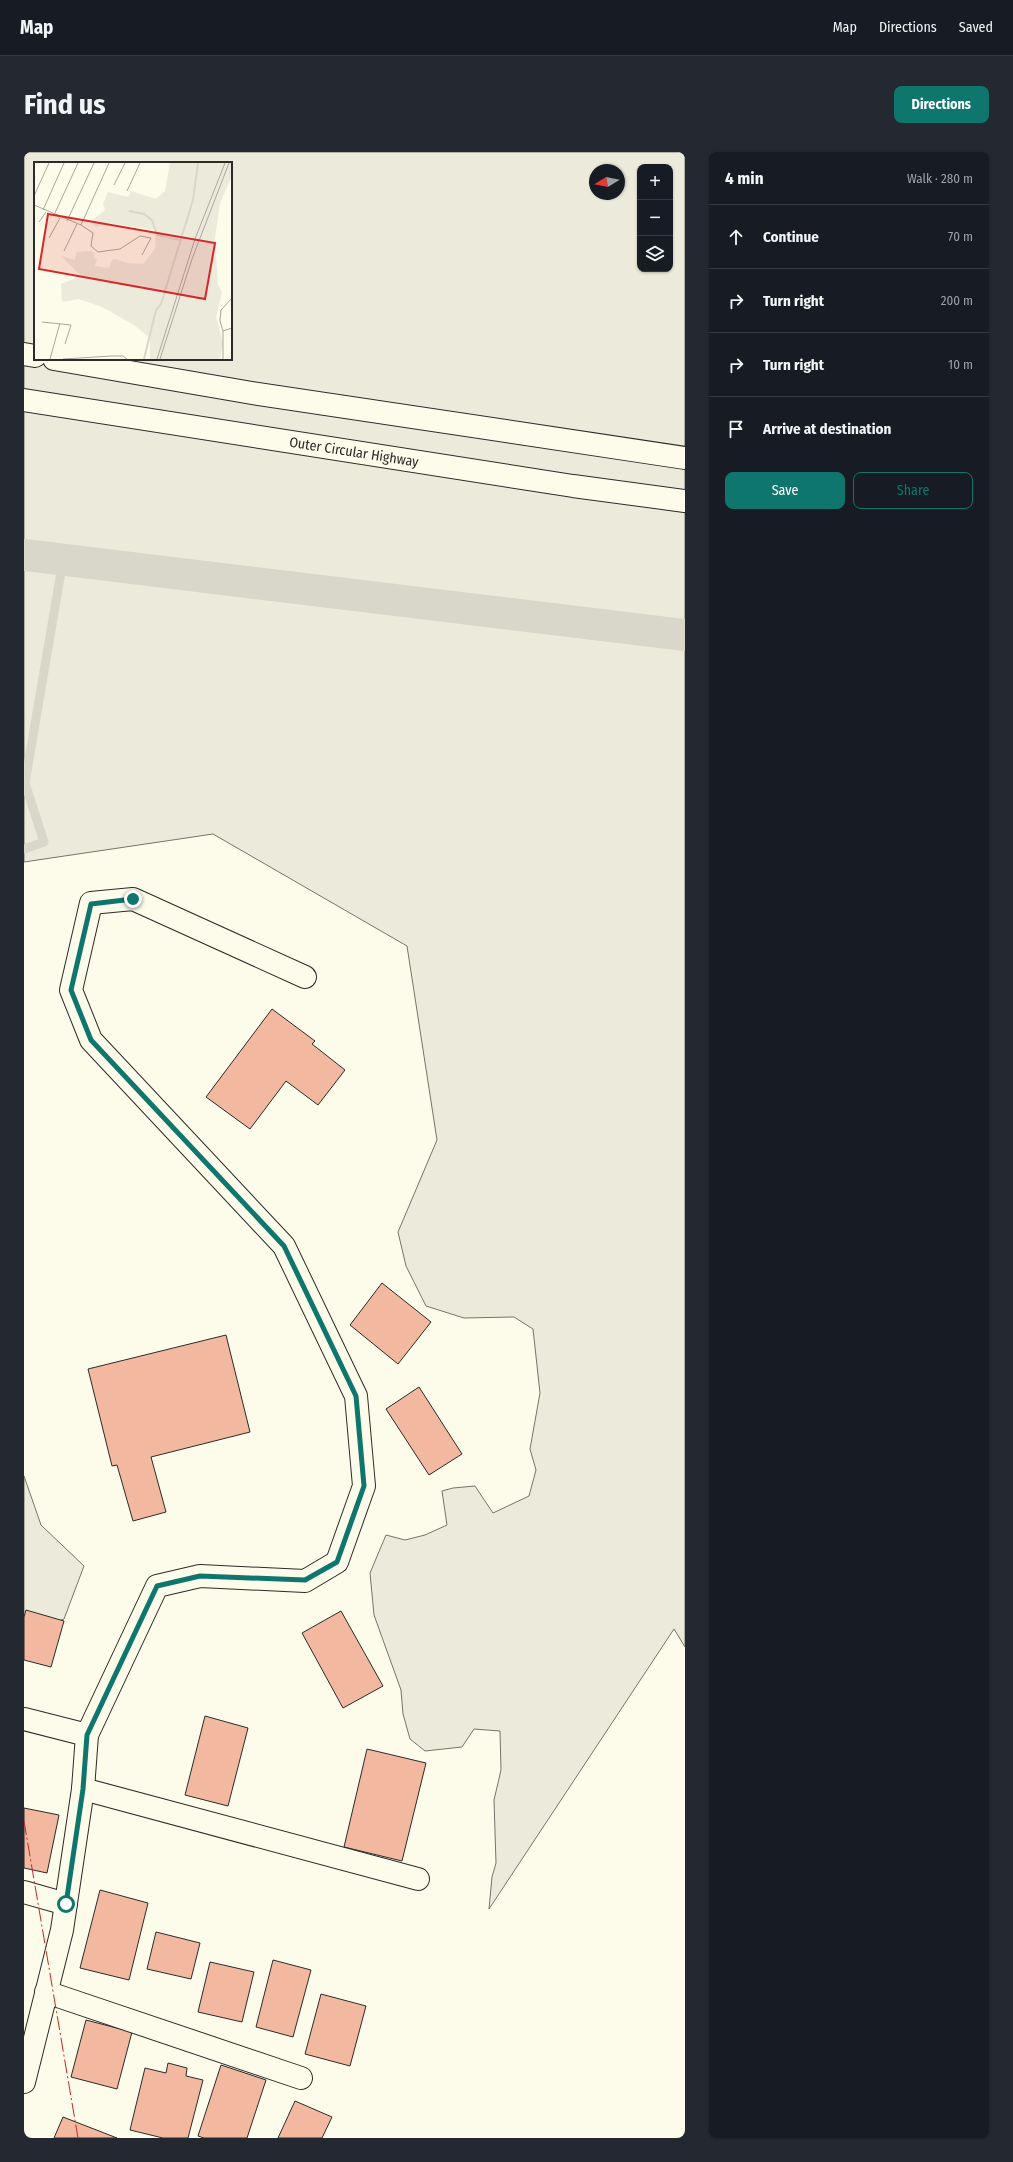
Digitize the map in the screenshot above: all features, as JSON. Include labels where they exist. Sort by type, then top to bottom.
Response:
[{"type":"main road","points":[[24,354],[34,356]]},
{"type":"main road","points":[[60,360],[252,393],[685,458]]},
{"type":"main road","name":"Outer Circular Highway","points":[[24,400],[573,486],[685,501]]},
{"type":"main road","points":[[25,2072],[62,1930],[83,1789],[87,1735],[157,1586],[200,1576],[305,1580],[337,1562],[364,1486],[356,1396],[284,1246],[91,1040],[71,990],[91,904],[133,899],[305,977]]},
{"type":"main road","points":[[24,1719],[87,1735]]},
{"type":"main road","points":[[83,1789],[418,1879]]},
{"type":"main road","points":[[24,1892],[66,1904]]},
{"type":"main road","points":[[46,1992],[301,2078]]},
{"type":"shaded area","points":[[24,152],[685,152],[685,1647],[674,1629],[489,1909],[492,1877],[496,1863],[494,1800],[501,1770],[500,1731],[474,1729],[462,1747],[425,1751],[410,1739],[403,1714],[401,1690],[374,1615],[370,1573],[386,1535],[405,1540],[425,1535],[447,1525],[442,1491],[453,1488],[475,1486],[493,1513],[529,1496],[536,1470],[530,1449],[540,1393],[533,1329],[514,1317],[464,1318],[426,1306],[406,1266],[398,1232],[437,1140],[407,946],[213,834],[24,862]]},
{"type":"shaded area","points":[[24,1476],[41,1525],[84,1566],[64,1619],[24,1634]]},
{"type":"building","points":[[272,1009],[315,1041],[312,1044],[345,1070],[318,1105],[286,1081],[250,1129],[206,1097]]},
{"type":"building","points":[[382,1283],[431,1322],[398,1364],[350,1325]]},
{"type":"building","points":[[226,1335],[250,1432],[151,1457],[166,1512],[133,1521],[117,1465],[112,1466],[88,1369]]},
{"type":"building","points":[[419,1387],[462,1454],[429,1475],[386,1409]]},
{"type":"building","points":[[26,1610],[64,1621],[51,1667],[24,1660],[24,1617]]},
{"type":"building","points":[[341,1611],[383,1686],[343,1708],[302,1633]]},
{"type":"building","points":[[205,1716],[248,1728],[228,1806],[185,1795]]},
{"type":"building","points":[[367,1749],[426,1763],[402,1861],[344,1847]]},
{"type":"building","points":[[24,1808],[59,1815],[47,1873],[24,1868]]},
{"type":"building","points":[[100,1890],[148,1903],[129,1980],[80,1968]]},
{"type":"building","points":[[156,1932],[200,1943],[191,1979],[147,1969]]},
{"type":"building","points":[[273,1960],[311,1970],[293,2037],[256,2027]]},
{"type":"building","points":[[210,1962],[254,1972],[242,2022],[198,2012]]},
{"type":"building","points":[[321,1994],[366,2006],[350,2066],[305,2054]]},
{"type":"building","points":[[86,2020],[132,2032],[117,2089],[71,2077]]},
{"type":"building","points":[[168,2063],[187,2068],[186,2076],[203,2080],[188,2138],[163,2138],[130,2130],[145,2068],[166,2073]]},
{"type":"building","points":[[221,2065],[266,2080],[247,2138],[204,2138],[198,2136]]},
{"type":"building","points":[[295,2101],[332,2117],[322,2138],[278,2138]]},
{"type":"building","points":[[63,2117],[117,2138],[54,2138]]},
{"type":"waterway","points":[[24,555],[685,635]]},
{"type":"waterway","points":[[24,849],[44,842],[25,783],[63,560]]},
{"type":"power","points":[[24,1821],[78,2138]]},
{"type":"route","points":[[66,1904],[83,1789],[87,1735],[157,1586],[200,1576],[305,1580],[337,1562],[364,1486],[356,1396],[284,1246],[91,1040],[71,990],[91,904],[133,899]]}]
